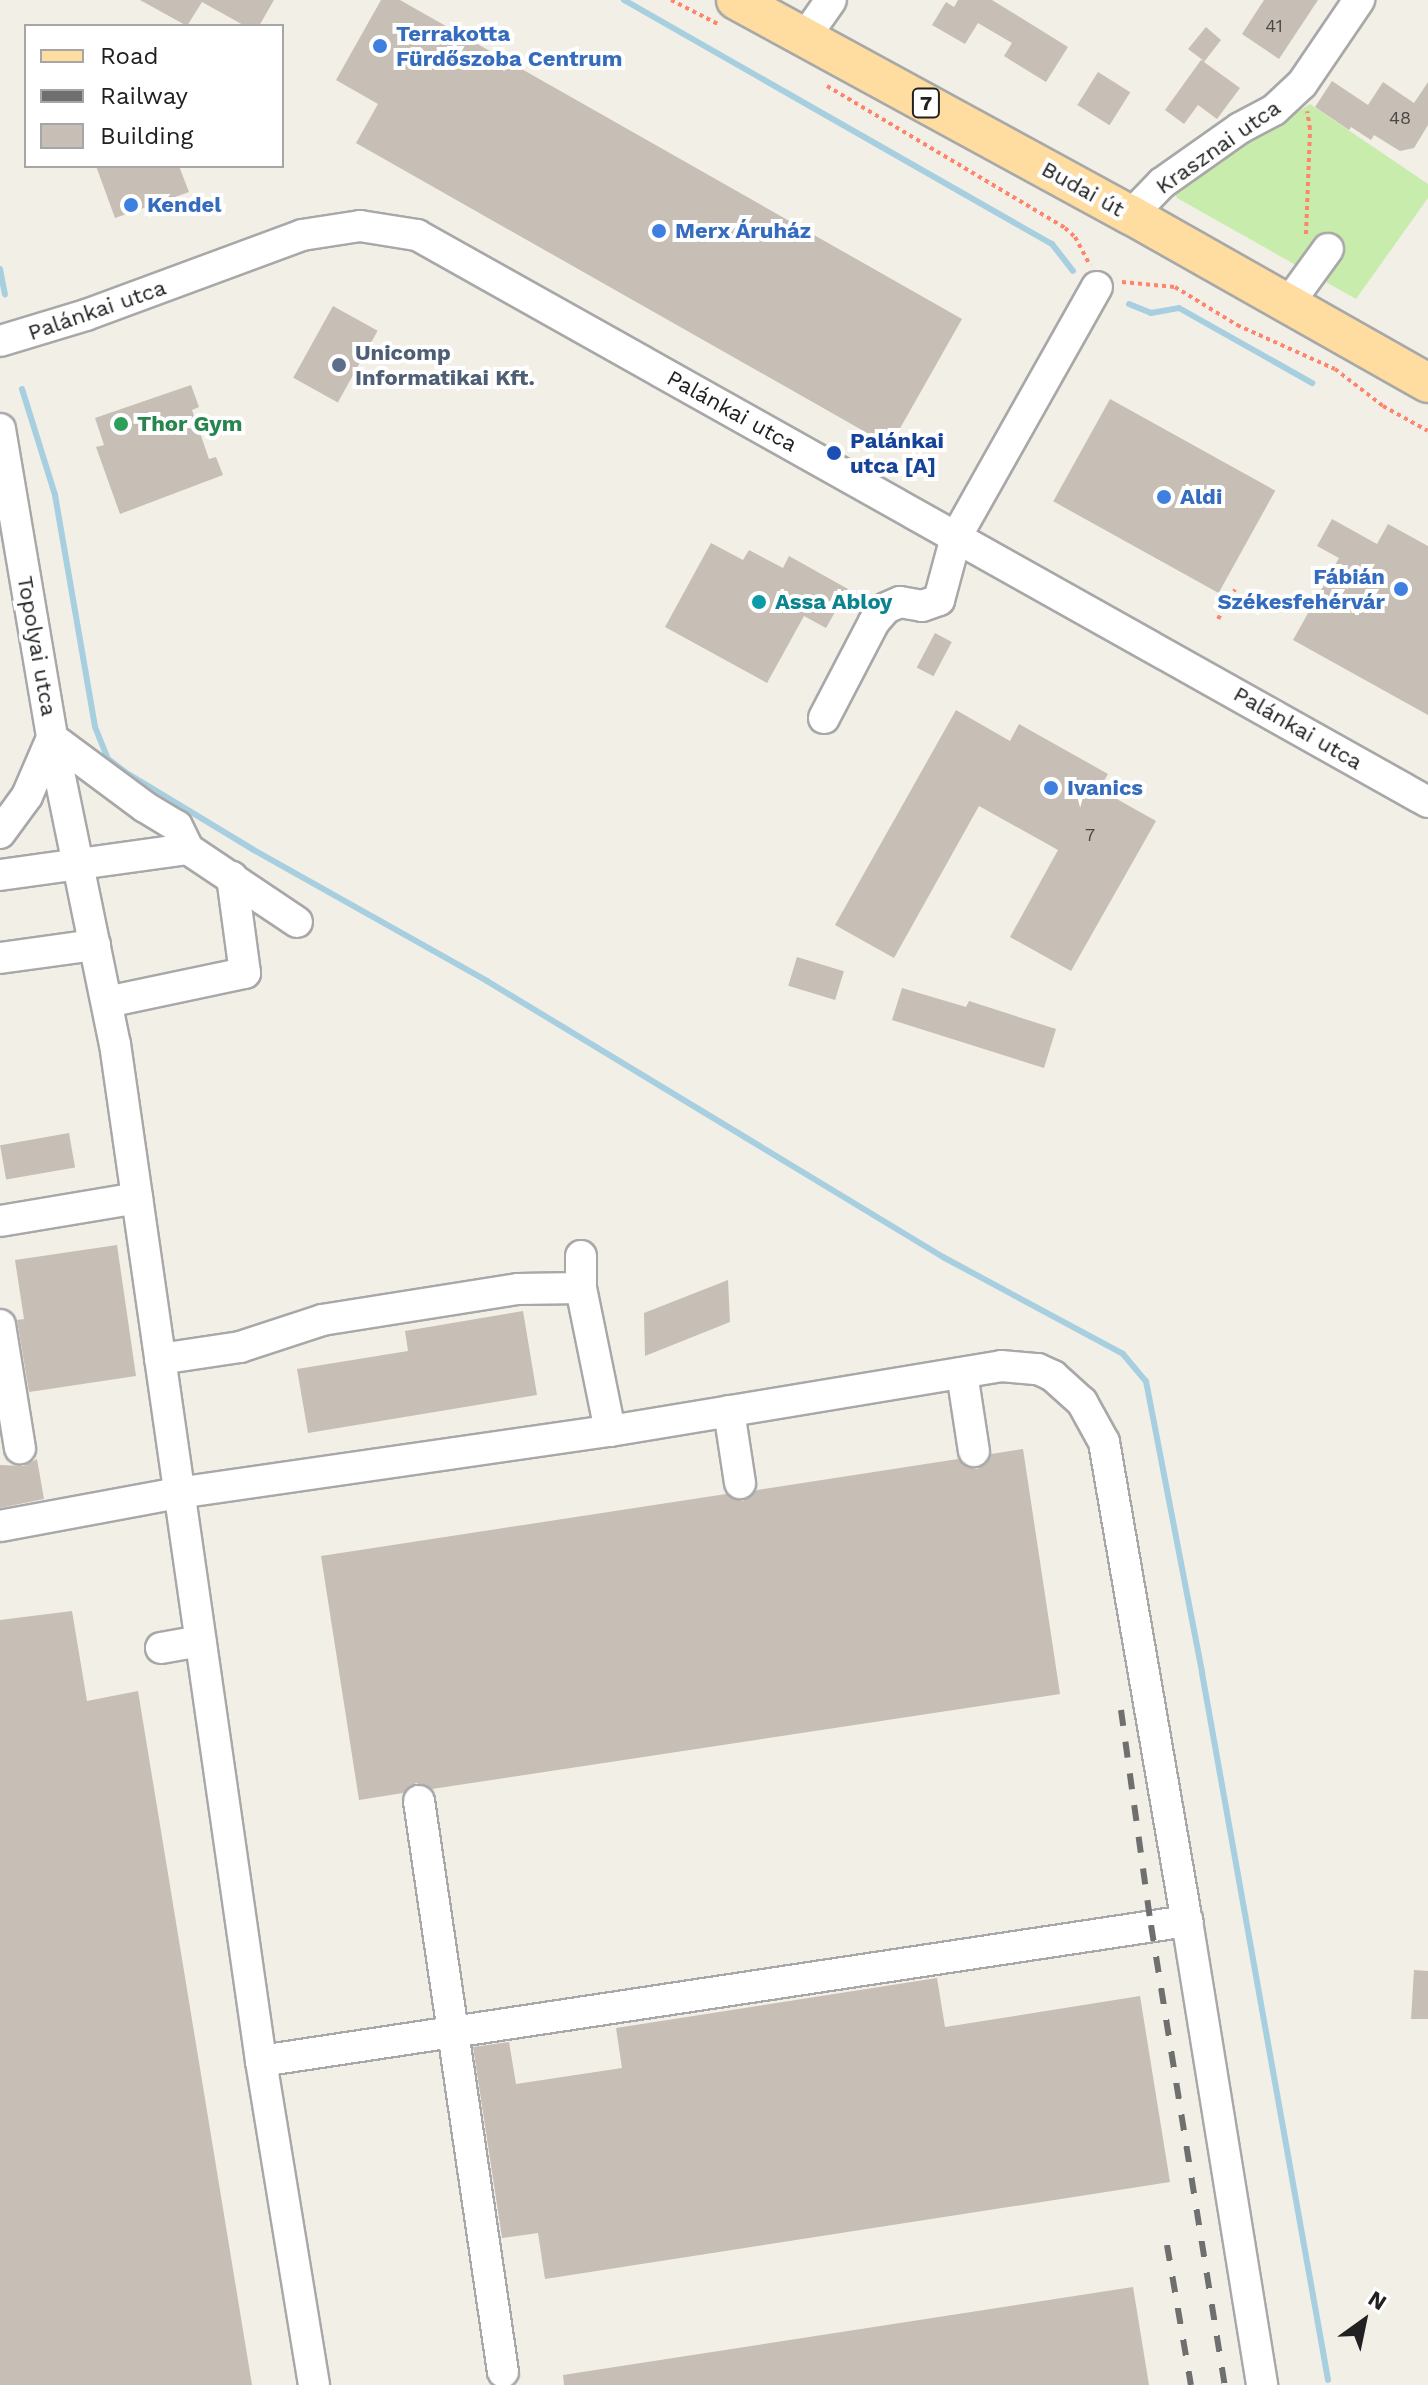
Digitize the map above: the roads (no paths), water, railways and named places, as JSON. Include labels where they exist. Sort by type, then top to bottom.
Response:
[{"type":"main road","name":"Budai út","points":[[733,15],[805,37],[1131,215],[1428,383]]},
{"type":"street","points":[[805,37],[831,0]]},
{"type":"street","name":"Krasznai utca","points":[[1131,215],[1162,183],[1240,128],[1274,110],[1302,84],[1359,0]]},
{"type":"street","name":"Palánkai utca","points":[[0,341],[86,315],[302,235],[360,226],[417,235],[1428,802]]},
{"type":"street","points":[[1288,304],[1322,258]]},
{"type":"street","points":[[824,718],[874,622],[886,608],[900,602],[922,606],[939,600],[956,537],[1102,278]]},
{"type":"street","name":"Topolyai utca","points":[[0,429],[52,738],[107,1002],[261,2061],[314,2385]]},
{"type":"street","points":[[0,833],[27,796],[52,738],[106,780],[177,826],[188,849],[297,922]]},
{"type":"street","points":[[0,875],[188,849]]},
{"type":"street","points":[[107,1002],[245,973],[232,877]]},
{"type":"street","points":[[0,958],[95,945]]},
{"type":"street","points":[[0,1221],[137,1198]]},
{"type":"street","points":[[581,1256],[581,1288],[610,1431]]},
{"type":"street","points":[[160,1359],[240,1347],[322,1320],[518,1289],[581,1288]]},
{"type":"street","points":[[0,1325],[20,1448]]},
{"type":"street","points":[[0,1526],[178,1493],[610,1431],[1001,1366],[1038,1369],[1068,1387],[1082,1402],[1104,1442],[1187,1921],[1262,2385]]},
{"type":"street","points":[[962,1373],[974,1451]]},
{"type":"street","points":[[729,1411],[740,1483]]},
{"type":"street","points":[[161,1648],[200,1641]]},
{"type":"street","points":[[419,1801],[503,2372]]},
{"type":"street","points":[[261,2061],[1187,1921]]},
{"type":"waterway","points":[[624,0],[1052,244],[1073,271]]},
{"type":"waterway","points":[[0,269],[5,295]]},
{"type":"waterway","points":[[1129,304],[1151,313],[1179,308],[1312,383]]},
{"type":"waterway","points":[[22,389],[55,495],[95,727],[108,759],[252,849],[487,981],[943,1257],[1123,1354],[1146,1381],[1202,1673],[1328,2380]]},
{"type":"railway","points":[[1121,1710],[1151,1925],[1225,2385]]},
{"type":"railway","points":[[1167,2245],[1191,2385]]},
{"type":"place","name":"Terrakotta Fürdőszoba Centrum","points":[[380,46]]},
{"type":"place","name":"Kendel","points":[[131,205]]},
{"type":"place","name":"Merx Áruház","points":[[659,231]]},
{"type":"place","name":"Unicomp Informatikai Kft.","points":[[339,365]]},
{"type":"place","name":"Thor Gym","points":[[121,424]]},
{"type":"place","name":"Palánkai utca [A]","points":[[834,453]]},
{"type":"place","name":"Aldi","points":[[1164,497]]},
{"type":"place","name":"Fábián Székesfehérvár","points":[[1401,589]]},
{"type":"place","name":"Assa Abloy","points":[[759,602]]},
{"type":"place","name":"Ivanics","points":[[1051,788]]}]
